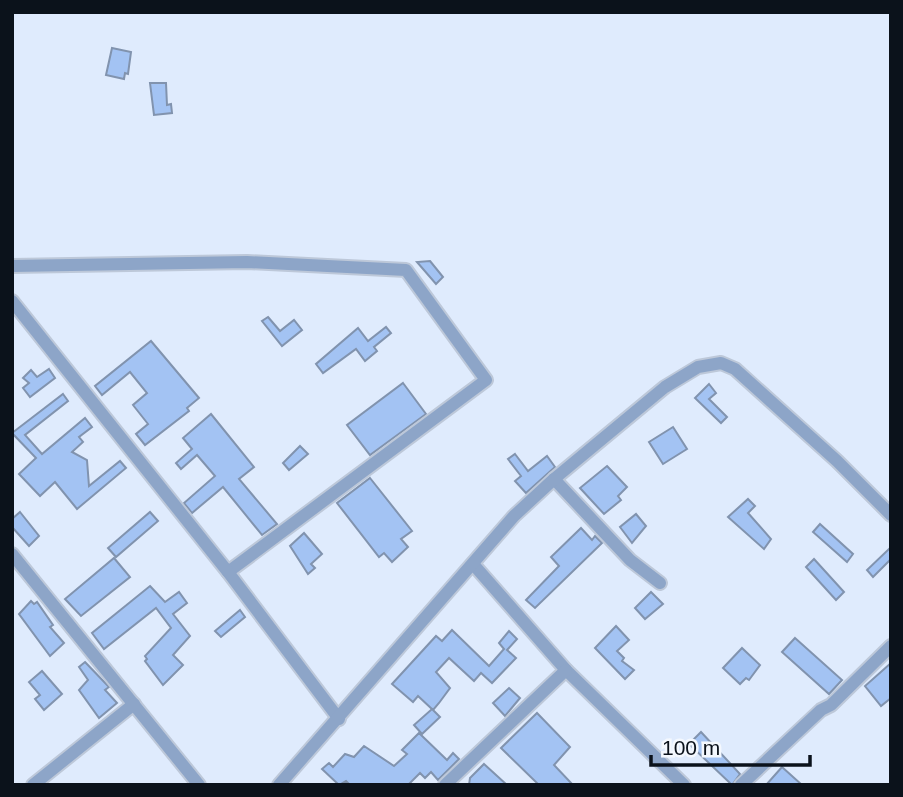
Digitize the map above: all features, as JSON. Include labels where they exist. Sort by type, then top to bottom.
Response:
[{"type":"street","points":[[12,266],[247,262],[406,270],[486,380],[228,572]]},
{"type":"street","points":[[12,301],[228,572],[339,719]]},
{"type":"street","points":[[279,785],[514,516],[554,479],[666,387],[698,366],[721,363],[735,369],[837,461],[891,515]]},
{"type":"street","points":[[554,479],[630,560],[660,583]]},
{"type":"street","points":[[14,559],[199,785]]},
{"type":"street","points":[[473,564],[566,670],[684,785]]},
{"type":"street","points":[[741,785],[821,710],[831,705],[891,646]]},
{"type":"street","points":[[445,785],[566,670]]},
{"type":"street","points":[[33,785],[134,704]]},
{"type":"building","points":[[112,48],[131,52],[128,74],[125,73],[124,79],[106,75]]},
{"type":"building","points":[[150,83],[166,83],[167,105],[171,104],[172,113],[154,115]]},
{"type":"building","points":[[430,261],[443,277],[436,284],[417,262]]},
{"type":"building","points":[[268,317],[280,331],[294,320],[302,330],[282,346],[262,321]]},
{"type":"building","points":[[386,327],[391,333],[374,347],[377,351],[365,361],[356,349],[323,373],[316,364],[358,328],[368,341]]},
{"type":"building","points":[[151,341],[199,398],[187,408],[189,411],[145,445],[136,434],[148,424],[133,405],[147,393],[130,372],[102,395],[95,386]]},
{"type":"building","points":[[49,369],[55,378],[30,397],[23,388],[29,383],[23,378],[31,370],[37,377]]},
{"type":"building","points":[[403,383],[426,414],[370,455],[347,425]]},
{"type":"building","points":[[709,384],[716,393],[709,399],[727,417],[721,423],[695,398]]},
{"type":"building","points":[[63,394],[68,401],[25,435],[42,454],[85,418],[92,427],[79,437],[83,442],[72,452],[87,460],[89,486],[120,461],[126,468],[77,509],[55,482],[40,496],[19,474],[36,458],[12,433]]},
{"type":"building","points":[[211,414],[254,467],[239,479],[277,524],[262,535],[223,487],[192,513],[184,503],[215,476],[197,455],[181,469],[176,463],[192,449],[183,438]]},
{"type":"building","points":[[673,427],[687,449],[663,464],[649,442]]},
{"type":"building","points":[[300,446],[308,454],[289,470],[283,463]]},
{"type":"building","points":[[515,454],[528,471],[547,456],[555,467],[526,493],[515,481],[521,476],[508,459]]},
{"type":"building","points":[[607,466],[627,487],[618,496],[621,500],[604,514],[580,488]]},
{"type":"building","points":[[370,478],[412,531],[401,539],[408,547],[392,562],[384,553],[379,557],[337,503]]},
{"type":"building","points":[[748,499],[755,506],[748,513],[771,539],[764,549],[728,517]]},
{"type":"building","points":[[20,512],[39,536],[29,546],[12,527],[12,519]]},
{"type":"building","points":[[150,512],[158,521],[116,557],[108,548]]},
{"type":"building","points":[[636,514],[646,526],[632,543],[620,527]]},
{"type":"building","points":[[820,524],[853,554],[847,562],[813,532]]},
{"type":"building","points":[[581,528],[592,540],[595,536],[602,543],[535,608],[526,600],[559,566],[551,557]]},
{"type":"building","points":[[304,533],[322,554],[311,564],[315,568],[308,574],[290,546]]},
{"type":"building","points":[[891,547],[891,559],[873,577],[867,570]]},
{"type":"building","points":[[114,558],[130,577],[81,616],[65,599]]},
{"type":"building","points":[[814,559],[844,592],[836,600],[806,567]]},
{"type":"building","points":[[150,586],[165,602],[179,592],[187,603],[173,614],[190,636],[173,655],[183,665],[163,685],[145,661],[145,656],[171,628],[156,608],[104,649],[92,633]]},
{"type":"building","points":[[651,592],[663,604],[645,619],[635,608]]},
{"type":"building","points":[[31,601],[34,604],[37,602],[53,625],[50,627],[64,643],[50,656],[19,614]]},
{"type":"building","points":[[240,610],[245,617],[221,637],[215,631]]},
{"type":"building","points":[[616,626],[629,640],[617,651],[624,658],[622,661],[634,670],[625,679],[595,648]]},
{"type":"building","points":[[452,630],[489,666],[504,649],[499,643],[509,631],[517,639],[507,650],[516,658],[492,683],[481,673],[474,681],[449,658],[436,672],[450,688],[433,710],[418,696],[413,702],[392,684],[436,636],[442,641]]},
{"type":"building","points":[[795,638],[842,680],[829,694],[782,652]]},
{"type":"building","points":[[742,648],[760,665],[749,680],[746,678],[740,684],[723,668]]},
{"type":"building","points":[[85,662],[109,687],[105,690],[117,703],[99,718],[79,690],[88,680],[79,667]]},
{"type":"building","points":[[891,663],[891,698],[881,706],[865,686]]},
{"type":"building","points":[[42,671],[62,694],[44,710],[35,699],[40,695],[29,682]]},
{"type":"building","points":[[509,688],[520,698],[505,716],[493,703]]},
{"type":"building","points":[[432,709],[440,717],[422,734],[414,725]]},
{"type":"building","points":[[537,713],[570,747],[554,765],[573,785],[539,785],[501,748]]},
{"type":"building","points":[[701,732],[740,774],[732,785],[689,744]]},
{"type":"building","points":[[419,733],[447,760],[453,753],[459,759],[438,780],[431,772],[425,778],[420,773],[408,785],[350,785],[346,781],[339,785],[322,769],[329,763],[333,767],[345,754],[354,757],[364,746],[394,766],[407,754],[402,750]]},
{"type":"building","points":[[484,764],[507,785],[469,785],[470,778]]},
{"type":"building","points":[[782,767],[802,785],[766,785]]}]
